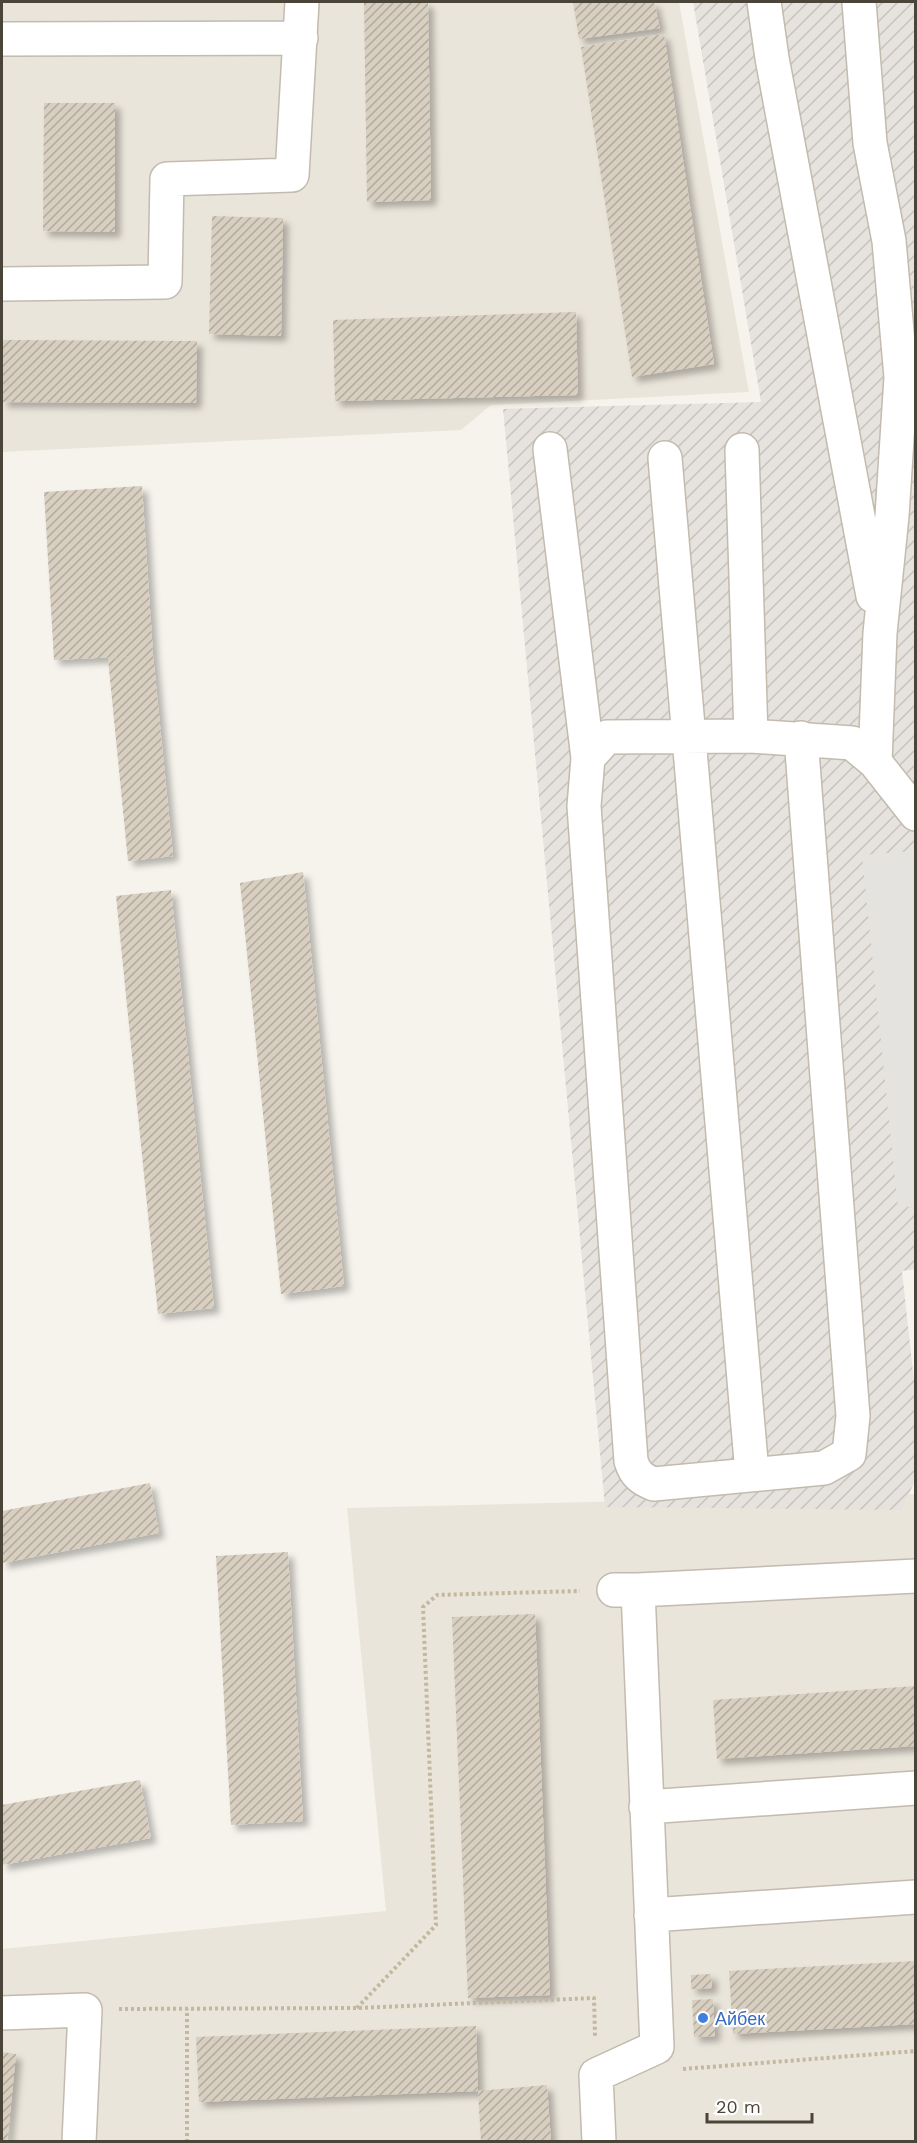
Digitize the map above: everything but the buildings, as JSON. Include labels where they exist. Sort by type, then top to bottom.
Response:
[{"type":"street","points":[[2,284],[165,282],[166,179],[292,175],[302,2]]},
{"type":"street","points":[[764,2],[772,58],[880,633]]},
{"type":"street","points":[[859,2],[870,143],[889,241],[901,377],[880,633],[875,762]]},
{"type":"street","points":[[2,39],[301,38]]},
{"type":"street","points":[[550,449],[588,758],[584,806],[631,1461],[634,1471],[643,1479],[654,1484],[824,1467],[849,1454],[853,1416],[801,738]]},
{"type":"street","points":[[742,450],[751,736]]},
{"type":"street","points":[[665,458],[752,1473]]},
{"type":"street","points":[[588,758],[607,736],[751,736],[852,743],[875,762],[915,814]]},
{"type":"street","points":[[599,2142],[596,2075],[657,2047],[646,1807],[626,1590],[915,1576]]},
{"type":"street","points":[[646,1807],[915,1788]]},
{"type":"street","points":[[651,1915],[915,1897]]},
{"type":"street","points":[[2,2013],[85,2010],[79,2142]]},
{"type":"path","points":[[357,2008],[436,1925],[423,1607],[437,1595],[626,1590]]},
{"type":"path","points":[[85,2010],[357,2008],[594,1998],[596,2075]]},
{"type":"path","points":[[187,2009],[187,2142]]},
{"type":"path","points":[[679,2069],[915,2051]]},
{"type":"shaded area","points":[[2,2],[679,2],[749,392],[491,405],[461,430],[2,452]]},
{"type":"shaded area","points":[[693,2],[915,2],[916,1269],[902,1271],[915,1390],[916,1479],[901,1510],[605,1507],[503,409],[761,402]]},
{"type":"shaded area","points":[[915,851],[915,1206],[898,1208],[862,855]]},
{"type":"shaded area","points":[[915,1494],[915,2141],[2,2142],[2,1949],[386,1911],[347,1508]]},
{"type":"place","name":"Айбек","points":[[703,2018]]}]
